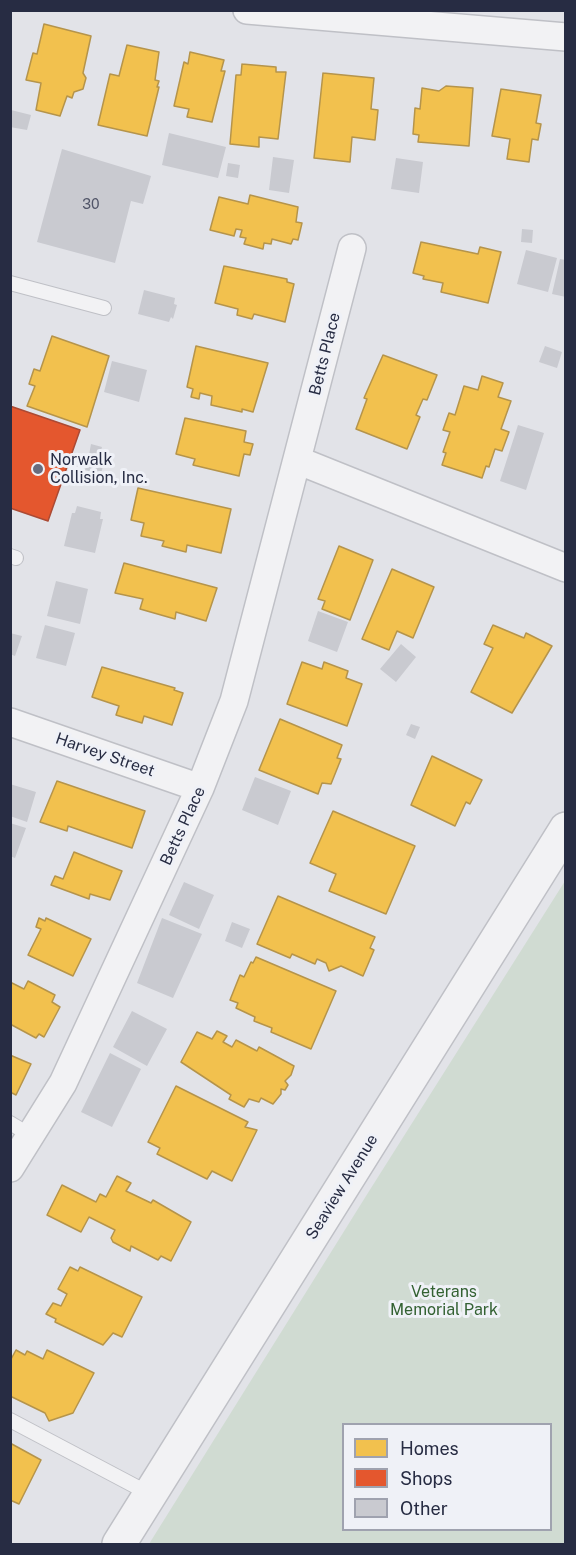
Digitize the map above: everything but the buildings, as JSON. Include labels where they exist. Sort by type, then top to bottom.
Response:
[{"type":"street","points":[[247,10],[566,37]]},
{"type":"street","name":"Betts Place","points":[[10,1168],[20,1129],[63,1083],[200,788],[234,700],[352,248]]},
{"type":"street","points":[[297,460],[566,568]]},
{"type":"street","name":"Harvey Street","points":[[10,722],[200,788]]},
{"type":"street","name":"Seaview Avenue","points":[[118,1545],[566,829]]},
{"type":"lane","points":[[10,283],[104,308]]},
{"type":"lane","points":[[10,1420],[150,1494]]},
{"type":"green space","name":"Veterans Memorial Park","points":[[565,881],[565,1544],[149,1544],[366,1196]]},
{"type":"place","name":"Norwalk Collision, Inc.","points":[[38,469]]}]
